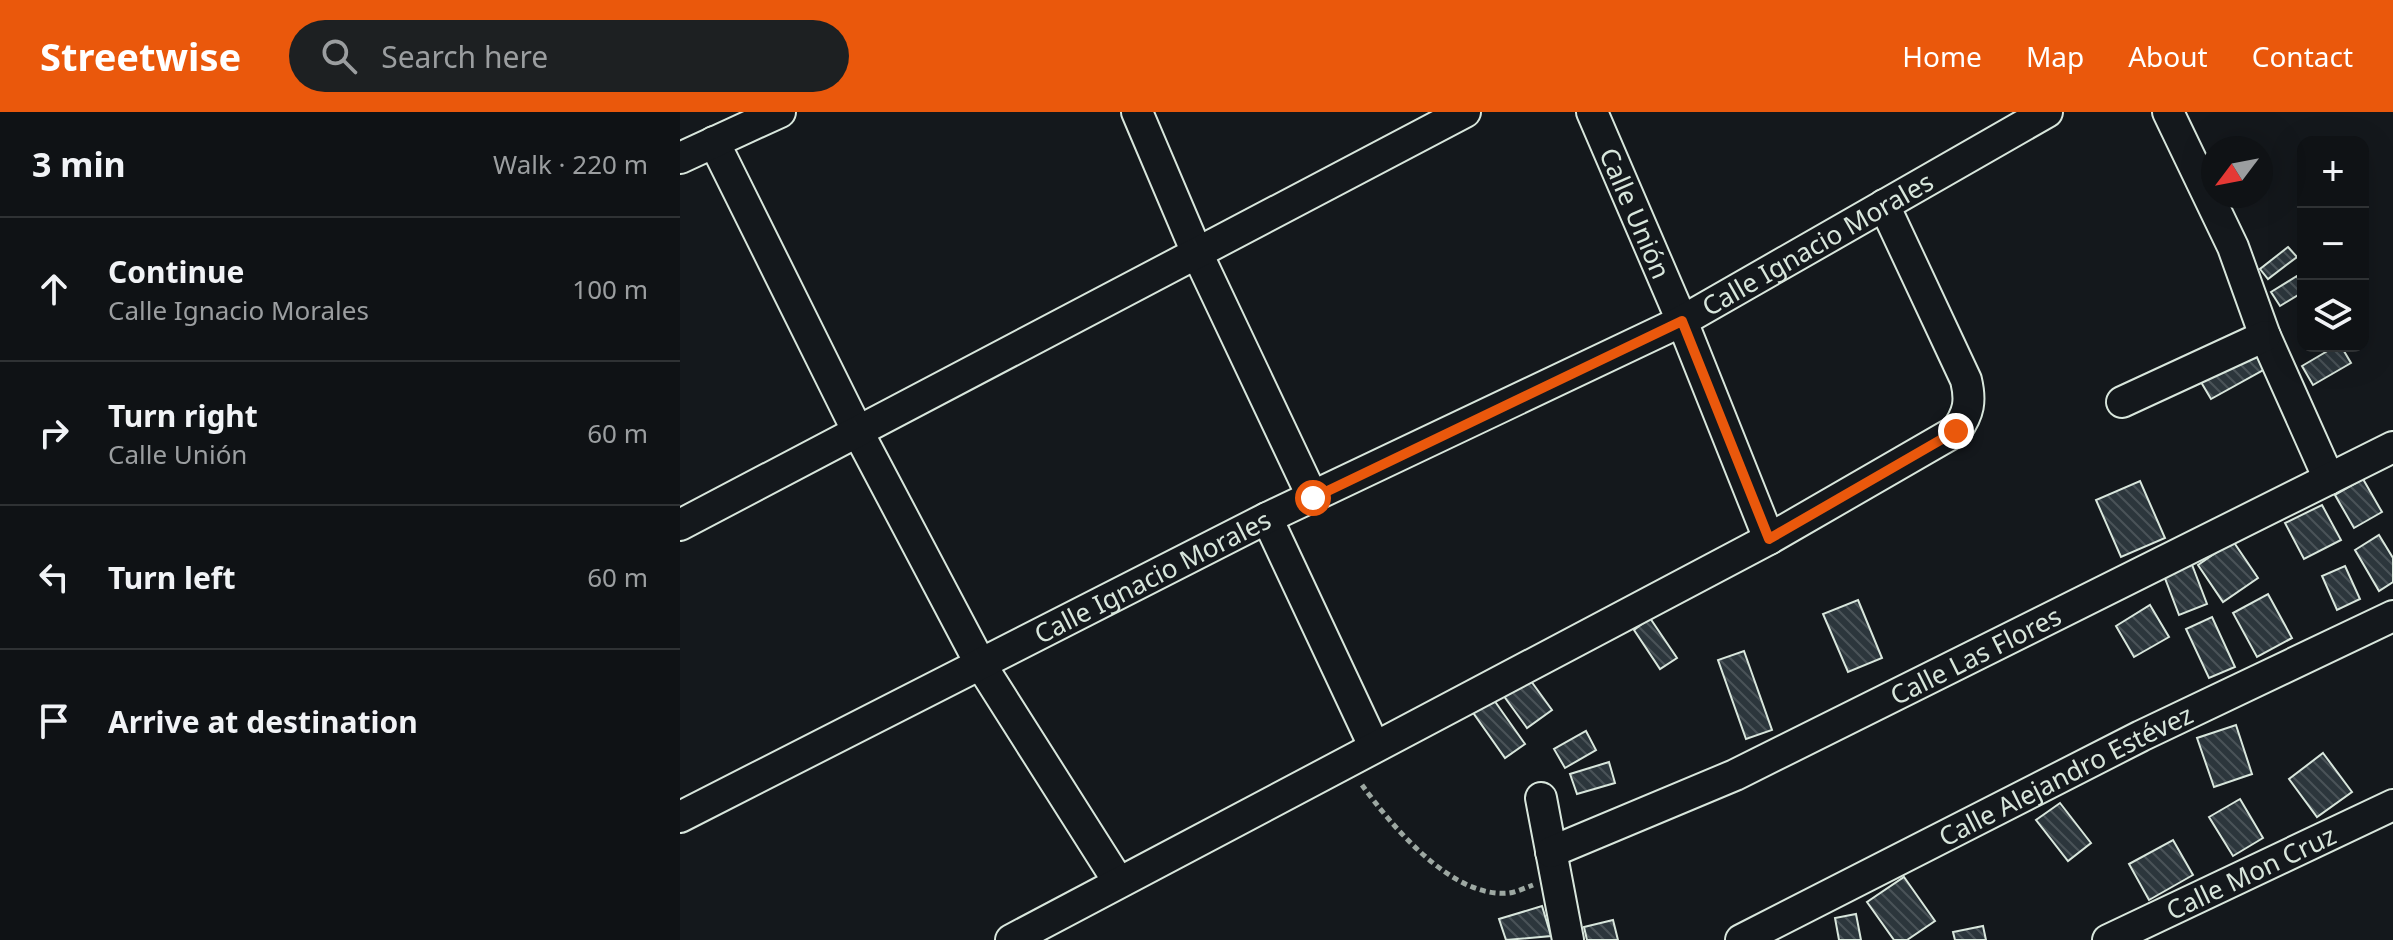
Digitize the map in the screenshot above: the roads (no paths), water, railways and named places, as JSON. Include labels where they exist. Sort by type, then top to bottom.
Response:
[{"type":"street","points":[[1137,112],[1197,253],[1313,498]]},
{"type":"street","points":[[680,525],[859,434],[1465,112]]},
{"type":"street","name":"Calle Unión","points":[[1592,112],[1682,321],[1769,539]]},
{"type":"street","name":"Calle Ignacio Morales","points":[[680,817],[1267,518],[1682,321],[2047,112]]},
{"type":"street","points":[[2168,112],[2233,247],[2265,336],[2329,479]]},
{"type":"street","points":[[680,158],[765,115]]},
{"type":"street","points":[[714,142],[859,434],[981,665],[1118,881]]},
{"type":"street","points":[[1011,940],[1769,539],[1956,431],[1966,417],[1971,398],[1966,380],[1884,205]]},
{"type":"street","points":[[2122,402],[2265,336]]},
{"type":"street","name":"Calle Las Flores","points":[[1554,865],[2393,447]]},
{"type":"street","points":[[1267,518],[1374,746]]},
{"type":"street","name":"Calle Alejandro Estévez","points":[[1741,940],[2141,736],[2393,616]]},
{"type":"street","points":[[1541,798],[1568,940]]},
{"type":"street","name":"Calle Mon Cruz","points":[[2108,940],[2393,805]]}]
